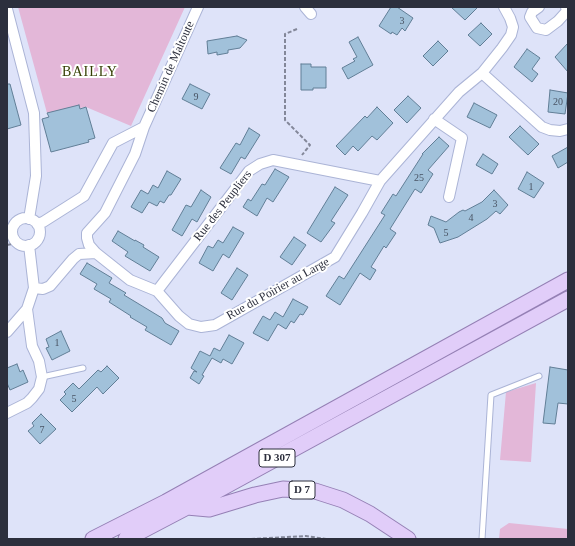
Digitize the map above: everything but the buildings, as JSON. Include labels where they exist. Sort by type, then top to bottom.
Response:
[{"type":"main road","name":"D 307","points":[[93,539],[166,502],[568,280]]},
{"type":"main road","name":"D 307","points":[[126,539],[568,298]]},
{"type":"main road","name":"D 7","points":[[187,507],[209,509],[255,495],[283,489],[315,491],[343,500],[370,514],[408,539]]},
{"type":"street","name":"Chemin de Maltoute","points":[[96,252],[89,245],[87,233],[105,212],[135,154],[144,127],[198,7]]},
{"type":"street","name":"Rue du Poirier au Large","points":[[96,252],[130,280],[157,292],[179,316],[189,324],[201,327],[215,324],[335,257],[380,181],[434,119],[460,92],[482,73],[502,48],[513,27],[504,7]]},
{"type":"street","points":[[539,7],[532,12],[530,17],[537,28],[546,30],[558,21],[567,10],[566,7]]},
{"type":"street","points":[[7,9],[34,113],[36,176],[33,221],[40,232],[37,241],[29,245],[25,246],[12,244],[14,240],[9,233],[17,221],[21,219],[33,221]]},
{"type":"street","points":[[482,73],[542,127],[560,131],[568,129]]},
{"type":"street","points":[[434,119],[462,138],[449,197]]},
{"type":"street","name":"Chemin de Maltoute","points":[[33,221],[44,222],[84,196],[113,142],[144,127]]},
{"type":"street","name":"Rue des Peupliers","points":[[157,292],[249,171],[260,164],[273,160],[380,181]]},
{"type":"street","points":[[7,332],[27,309],[34,288],[29,245]]},
{"type":"street","points":[[34,288],[44,289],[50,286],[79,254],[96,252]]},
{"type":"street","points":[[7,413],[27,403],[32,398],[39,389],[42,377],[32,346],[27,309]]},
{"type":"lane","points":[[42,377],[83,368]]},
{"type":"lane","points":[[482,539],[491,395],[539,376]]},
{"type":"path","points":[[294,164],[310,145],[285,120],[285,34],[297,29]]},
{"type":"path","points":[[251,539],[306,536],[326,539]]},
{"type":"shaded area","points":[[18,7],[185,7],[131,126],[86,107],[47,113]]},
{"type":"shaded area","points":[[536,383],[531,462],[500,460],[506,392]]},
{"type":"shaded area","points":[[509,523],[568,529],[568,539],[499,539],[500,529]]},
{"type":"district","name":"BAILLY","points":[[90,72]]}]
